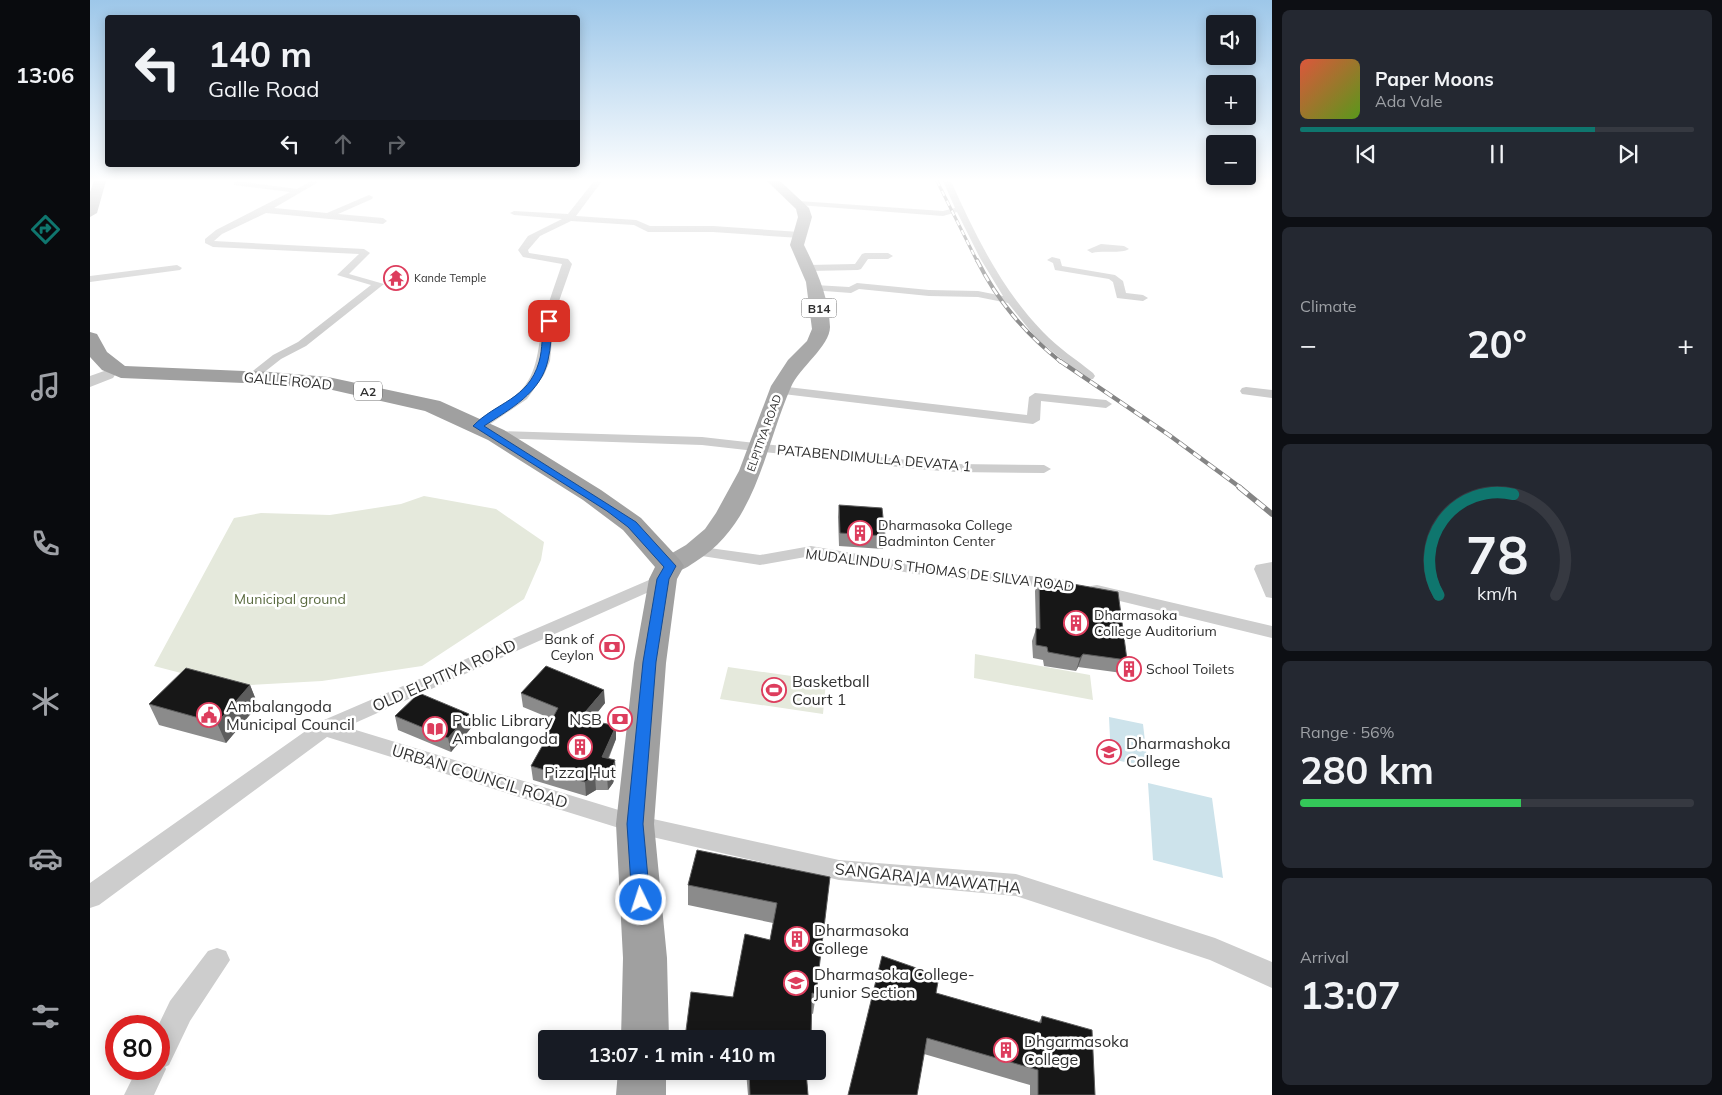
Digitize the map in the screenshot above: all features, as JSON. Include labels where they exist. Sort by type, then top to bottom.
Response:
[{"type":"highway","name":"GALLE ROAD","points":[[92,343],[98,379],[197,379],[214,377]]},
{"type":"highway","name":"GALLE ROAD","points":[[92,343],[109,366],[121,372],[310,381],[346,386],[432,406],[487,431],[592,495],[632,524],[676,565]]},
{"type":"highway","points":[[645,1030],[645,958],[635,824],[650,662],[676,565]]},
{"type":"highway","points":[[641,1095],[642,1080]]},
{"type":"main road","name":"ELPITIYA ROAD","points":[[676,565],[714,534],[728,516],[752,471],[779,390],[795,364],[815,343],[821,328],[815,288],[797,245],[800,235]]},
{"type":"street","points":[[219,232],[208,241],[213,244],[361,251],[365,253],[342,275],[380,284],[302,344],[277,357],[253,377]]},
{"type":"street","points":[[487,431],[523,396],[538,375],[544,361],[547,329],[553,304],[567,264],[565,261],[526,255],[523,250],[528,238],[540,232]]},
{"type":"street","points":[[758,232],[800,235]]},
{"type":"street","points":[[972,232],[1000,284],[1034,329],[1089,376]]},
{"type":"street","points":[[1092,250],[1102,247],[1124,249]]},
{"type":"street","points":[[808,268],[858,267],[865,256],[888,256]]},
{"type":"street","points":[[1052,260],[1057,261],[1058,268],[1112,278],[1118,281],[1121,296],[1143,298]]},
{"type":"street","points":[[90,280],[177,268]]},
{"type":"street","points":[[815,288],[851,290],[857,286],[968,293],[1013,301]]},
{"type":"street","points":[[779,390],[1033,420],[1035,397],[1106,404]]},
{"type":"street","points":[[1246,391],[1272,394]]},
{"type":"street","name":"PATABENDIMULLA DEVATA 1","points":[[487,431],[660,438],[955,468],[1044,469]]},
{"type":"street","name":"MUDALINDU S THOMAS DE SILVA ROAD","points":[[676,565],[760,560],[811,551],[916,569],[1044,581],[1100,590],[1272,632]]},
{"type":"street","name":"OLD ELPITIYA ROAD","points":[[90,897],[324,728],[676,565]]},
{"type":"street","points":[[1272,567],[1262,569],[1272,593]]},
{"type":"street","name":"URBAN COUNCIL ROAD","points":[[324,728],[635,824]]},
{"type":"street","name":"SANGARAJA MAWATHA","points":[[635,824],[839,870],[1016,885],[1214,950],[1272,974]]},
{"type":"street","points":[[170,1031],[180,1011],[217,960]]},
{"type":"street","points":[[140,1095],[147,1080]]},
{"type":"green space","name":"Municipal ground","points":[[424,496],[496,509],[544,542],[541,560],[524,599],[422,666],[322,681],[231,686],[154,666],[234,518],[261,513],[330,515],[401,504]]},
{"type":"green space","points":[[975,654],[1090,675],[1093,700],[974,678]]},
{"type":"green space","name":"Basketball Court 1","points":[[728,667],[826,681],[823,714],[720,699]]},
{"type":"water","points":[[1109,717],[1143,724],[1148,767],[1111,759]]},
{"type":"water","name":"Dharmashoka College","points":[[1148,783],[1212,798],[1223,878],[1153,860]]},
{"type":"building","points":[[839,505],[882,508],[885,536],[840,533]]},
{"type":"building","name":"Dharmasoka College Auditorium","points":[[1039,578],[1118,592],[1127,660],[1083,654],[1080,658],[1048,652],[1047,647],[1036,645],[1036,628],[1040,629]]},
{"type":"building","points":[[546,666],[604,690],[580,718],[616,726],[602,757],[615,760],[607,776],[595,776],[585,782],[531,766],[545,741],[541,740],[558,708],[521,693]]},
{"type":"building","points":[[186,668],[250,685],[217,723],[149,704]]},
{"type":"building","points":[[419,693],[469,714],[448,738],[395,716]]},
{"type":"building","points":[[697,850],[830,877],[816,994],[812,993],[811,1030],[686,1030],[691,992],[733,997],[745,934],[770,940],[777,903],[688,885]]},
{"type":"building","points":[[882,956],[939,976],[936,993],[1041,1023],[1042,1016],[1092,1030],[1095,1095],[1038,1095],[1038,1070],[927,1038],[917,1095],[848,1095]]},
{"type":"building","points":[[749,1080],[807,1080],[808,1095],[750,1095]]},
{"type":"railway","points":[[963,232],[977,261]]},
{"type":"railway","points":[[977,260],[994,290],[1013,316],[1061,362]]},
{"type":"railway","points":[[1060,361],[1169,435],[1241,488]]},
{"type":"railway","points":[[1239,487],[1272,514]]},
{"type":"place","name":"Kande Temple","points":[[396,278]]},
{"type":"place","name":"Dharmasoka College Badminton Center","points":[[860,533]]},
{"type":"place","name":"Dharmasoka College Auditorium","points":[[1076,623]]},
{"type":"place","name":"Bank of Ceylon","points":[[612,647]]},
{"type":"place","name":"School Toilets","points":[[1129,669]]},
{"type":"place","name":"Basketball Court 1","points":[[774,690]]},
{"type":"place","name":"Ambalangoda Municipal Council","points":[[209,715]]},
{"type":"place","name":"NSB","points":[[620,719]]},
{"type":"place","name":"Public Library Ambalangoda","points":[[435,729]]},
{"type":"place","name":"Pizza Hut","points":[[580,747]]},
{"type":"place","name":"Dharmashoka College","points":[[1109,752]]},
{"type":"place","name":"Dharmasoka College","points":[[797,939]]},
{"type":"place","name":"Dharmasoka College- Junior Section","points":[[796,983]]},
{"type":"place","name":"Dhgarmasoka College","points":[[1006,1050]]},
{"type":"route","points":[[549,321],[544,361],[538,375],[523,396],[514,404],[478,426],[496,435],[611,508],[632,524],[670,566],[663,579],[650,662],[635,824],[641,900]]}]
